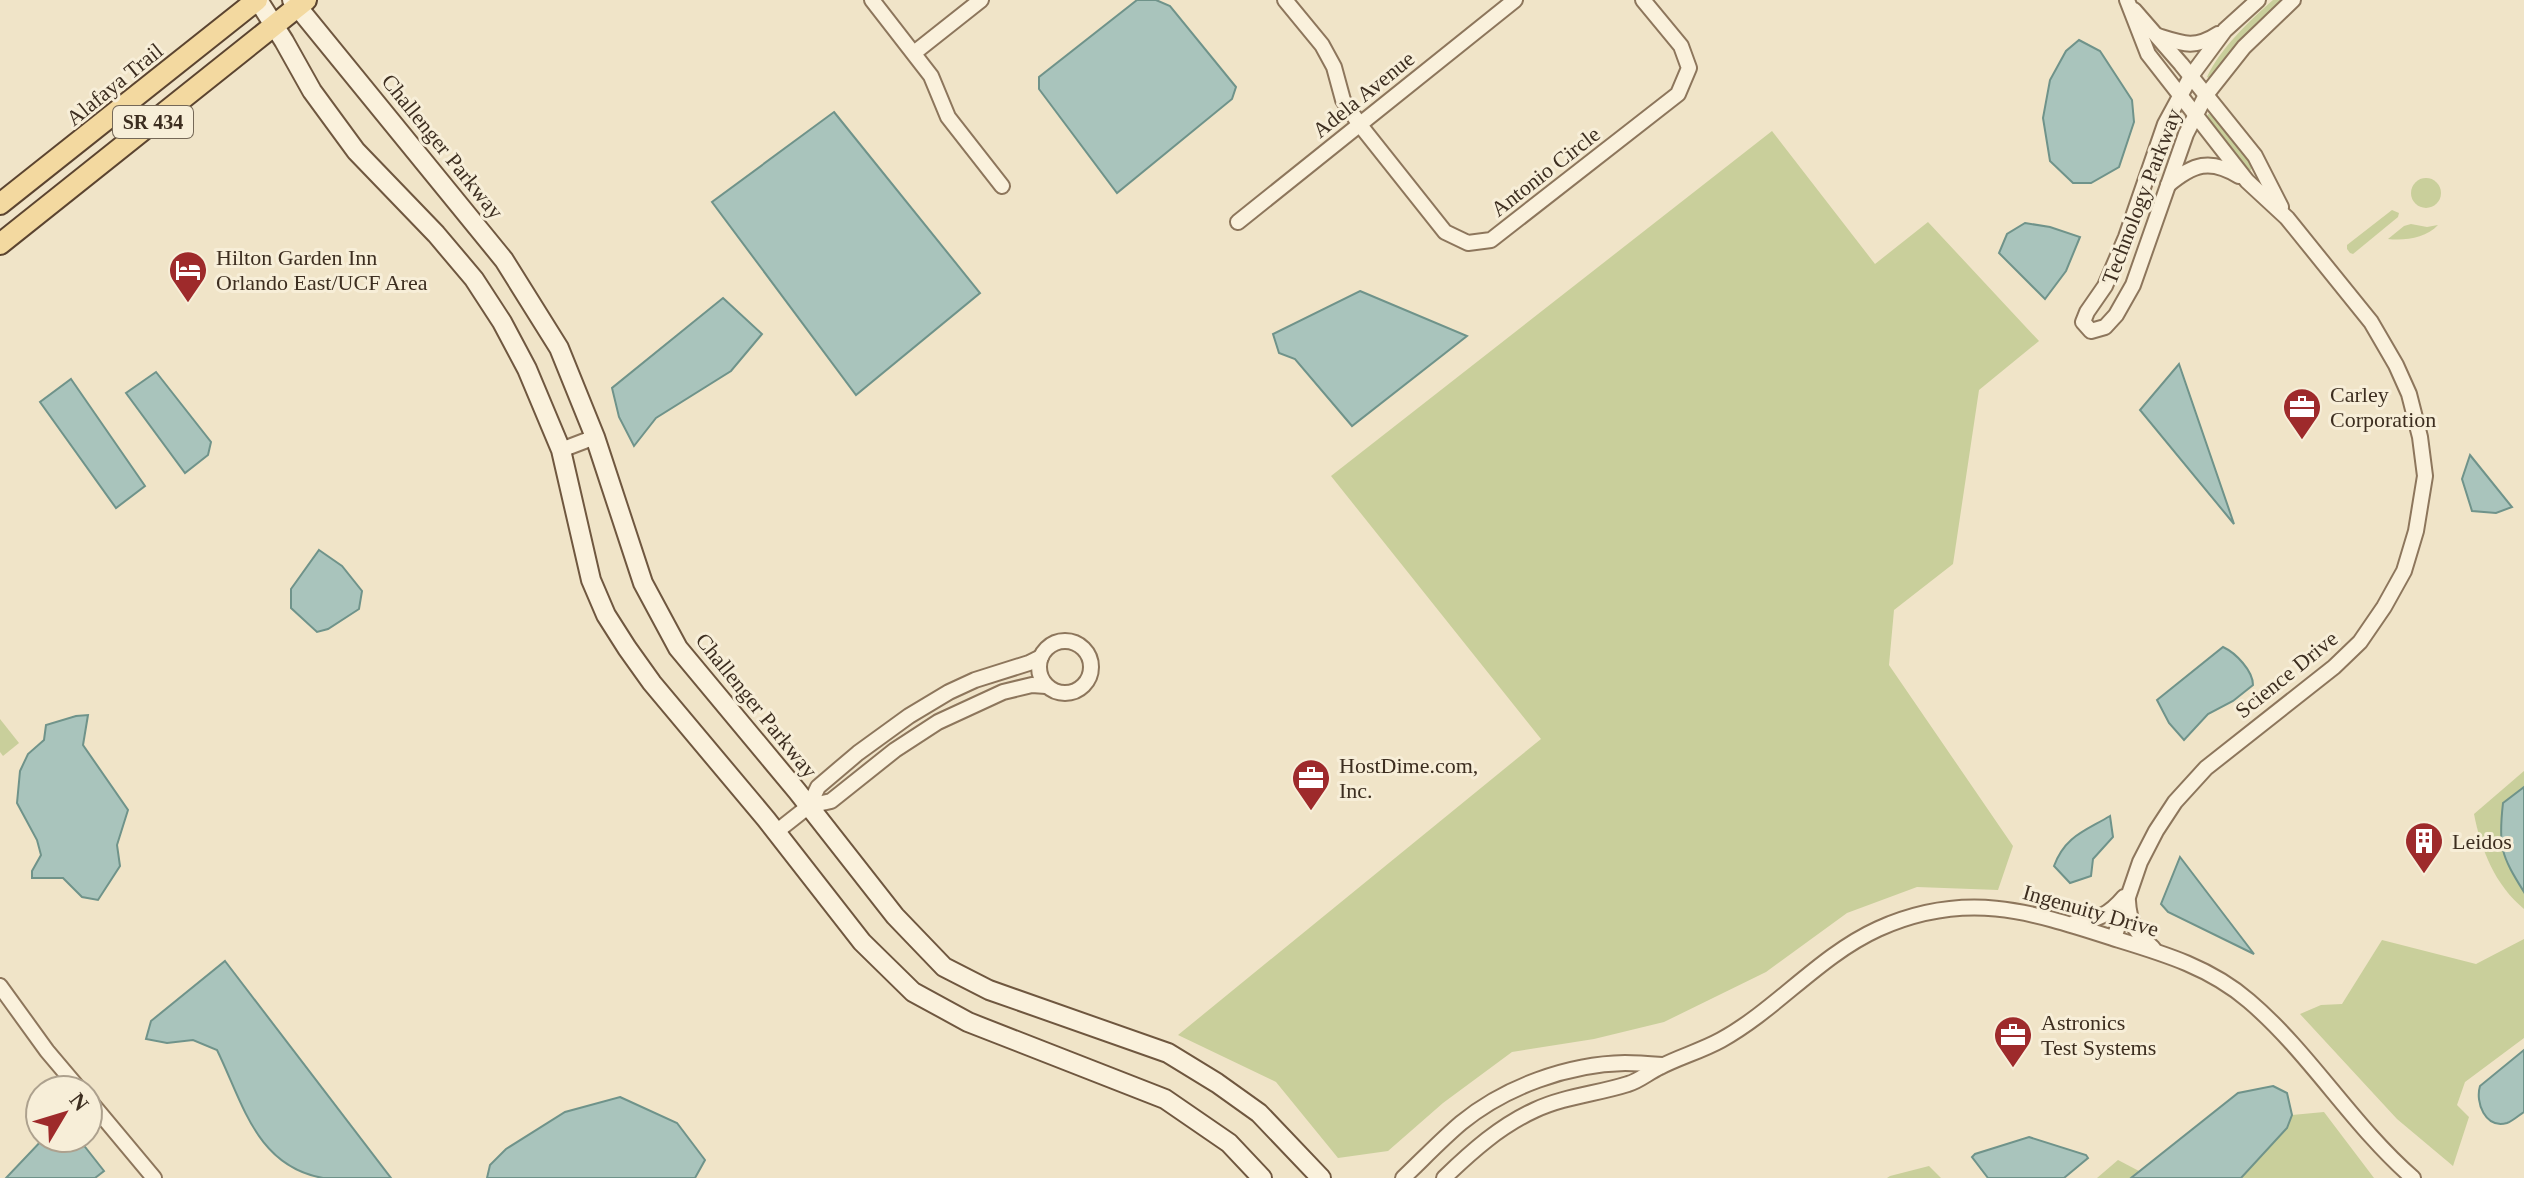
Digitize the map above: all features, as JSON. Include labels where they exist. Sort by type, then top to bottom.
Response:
[{"type":"main road","points":[[258,0],[312,91],[356,151],[436,234],[474,279],[502,322],[527,369],[561,450],[591,580],[606,615],[652,683],[776,832],[862,942],[913,992],[968,1022],[1165,1099],[1229,1143],[1262,1178]]},
{"type":"main road","name":"Alafaya Trail","points":[[0,204],[258,0]]},
{"type":"main road","name":"SR 434","points":[[0,244],[299,2]]},
{"type":"main road","name":"Challenger Parkway","points":[[299,2],[504,260],[559,348],[595,437],[643,583],[678,648],[895,916],[944,967],[989,990],[1168,1053],[1217,1083],[1259,1113],[1321,1178]]},
{"type":"street","points":[[872,0],[936,84],[948,117],[1002,186]]},
{"type":"street","points":[[914,53],[981,0]]},
{"type":"street","name":"Antonio Circle","points":[[1285,0],[1322,45],[1334,67],[1343,100],[1360,125],[1445,232],[1468,243],[1491,240],[1678,94],[1689,68],[1681,46],[1643,0]]},
{"type":"street","name":"Adela Avenue","points":[[1238,222],[1515,0]]},
{"type":"street","name":"Technology Parkway","points":[[2258,0],[2225,30],[2191,76],[2165,124],[2126,237],[2105,286],[2083,322],[2091,331],[2105,327],[2116,315],[2133,285],[2168,185],[2206,95],[2244,47],[2293,0]]},
{"type":"street","name":"Science Drive","points":[[2127,2],[2255,156],[2287,218]]},
{"type":"street","name":"Science Drive","points":[[2114,938],[2140,862],[2175,802],[2194,780],[2315,683],[2360,642],[2384,607],[2404,571],[2416,531],[2425,476],[2420,437],[2409,394],[2371,322],[2287,218],[2247,181],[2148,54],[2127,2]]},
{"type":"street","points":[[2158,36],[2177,43],[2198,44],[2225,30]]},
{"type":"street","points":[[2168,185],[2184,172],[2207,165],[2226,168],[2247,181]]},
{"type":"street","points":[[561,450],[595,437]]},
{"type":"street","points":[[776,832],[809,806],[831,801],[916,735],[965,708],[1003,692],[1032,685],[1046,686],[1067,694],[1077,691],[1087,681],[1091,667],[1085,651],[1069,642],[1054,644],[1041,657],[1029,663],[975,680],[949,692],[858,753],[818,787],[809,806]]},
{"type":"street","points":[[1041,657],[1039,671],[1046,686]]},
{"type":"street","points":[[2069,923],[2105,916],[2128,893]]},
{"type":"street","points":[[2128,893],[2132,924],[2157,952]]},
{"type":"street","name":"Ingenuity Drive","points":[[1444,1178],[1486,1140],[1526,1115],[1566,1098],[1630,1084],[1736,1031],[1842,949],[1871,933],[1907,918],[1983,907],[2022,911],[2069,923],[2187,963],[2215,977],[2256,1007],[2356,1120],[2413,1178]]},
{"type":"street","points":[[0,986],[66,1074]]},
{"type":"street","name":"Ingenuity Drive","points":[[1403,1178],[1461,1124],[1519,1088],[1559,1074],[1605,1065],[1663,1065]]},
{"type":"street","points":[[104,1118],[154,1178]]},
{"type":"green space","points":[[2273,0],[2281,0],[2236,45],[2211,79],[2207,77],[2227,46]]},
{"type":"green space","points":[[2208,114],[2213,115],[2253,166],[2250,171],[2245,169],[2206,121]]},
{"type":"green space","points":[[1772,131],[1875,264],[1928,222],[2039,341],[1979,390],[1953,564],[1894,610],[1889,665],[2013,846],[1998,890],[1917,887],[1847,913],[1766,972],[1664,1022],[1594,1039],[1512,1052],[1443,1103],[1388,1151],[1338,1158],[1276,1082],[1178,1035],[1541,739],[1331,476]]},
{"type":"green space","points":[[2426,178],[2437,182],[2441,193],[2437,204],[2426,208],[2415,204],[2411,193],[2415,182]]},
{"type":"green space","points":[[2392,210],[2399,213],[2398,217],[2353,254],[2350,253],[2347,245]]},
{"type":"green space","points":[[2438,225],[2415,238],[2388,239],[2404,226],[2427,227]]},
{"type":"green space","points":[[0,719],[19,743],[3,756],[0,752]]},
{"type":"green space","points":[[2524,771],[2524,909],[2497,878],[2481,841],[2474,814]]},
{"type":"green space","points":[[2524,939],[2524,1038],[2465,1082],[2457,1105],[2469,1117],[2453,1166],[2397,1119],[2300,1014],[2321,1005],[2342,1004],[2382,940],[2476,964]]},
{"type":"green space","points":[[2324,1112],[2374,1178],[2241,1178],[2287,1128],[2292,1115]]},
{"type":"green space","points":[[2118,1160],[2139,1171],[2131,1178],[2097,1178]]},
{"type":"green space","points":[[1929,1166],[1941,1178],[1887,1178],[1890,1176]]},
{"type":"water","points":[[1137,0],[1156,0],[1170,6],[1236,87],[1232,99],[1117,193],[1039,89],[1039,77]]},
{"type":"water","points":[[2079,40],[2100,51],[2132,100],[2134,122],[2119,167],[2091,183],[2073,183],[2050,161],[2043,118],[2050,80],[2066,51]]},
{"type":"water","points":[[834,112],[980,293],[856,395],[712,202]]},
{"type":"water","points":[[2025,223],[2080,237],[2066,271],[2045,299],[1999,253],[2007,234]]},
{"type":"water","points":[[1360,291],[1467,336],[1352,426],[1295,359],[1279,353],[1273,334]]},
{"type":"water","points":[[723,298],[762,334],[731,371],[656,418],[634,446],[619,417],[612,388]]},
{"type":"water","points":[[2179,364],[2234,524],[2140,410]]},
{"type":"water","points":[[156,372],[211,442],[208,455],[185,473],[126,393]]},
{"type":"water","points":[[71,379],[145,486],[116,508],[40,402]]},
{"type":"water","points":[[2470,455],[2512,507],[2496,513],[2472,511],[2462,479]]},
{"type":"water","points":[[319,550],[342,566],[362,591],[359,609],[328,629],[317,632],[291,608],[291,589]]},
{"type":"water","points":[[2223,647],[2243,663],[2253,685],[2233,701],[2208,714],[2184,740],[2169,723],[2157,700]]},
{"type":"water","points":[[88,715],[83,745],[128,810],[117,845],[120,866],[98,900],[82,897],[63,878],[32,878],[32,871],[41,855],[37,840],[17,803],[20,771],[28,754],[44,740],[46,725]]},
{"type":"water","points":[[2524,787],[2524,892],[2506,859],[2501,830],[2503,803]]},
{"type":"water","points":[[2110,816],[2113,837],[2093,859],[2091,876],[2070,883],[2054,866],[2059,856],[2077,835]]},
{"type":"water","points":[[2180,857],[2254,954],[2168,912],[2161,904]]},
{"type":"water","points":[[225,961],[391,1178],[323,1178],[300,1171],[267,1146],[255,1129],[217,1050],[193,1040],[167,1043],[146,1039],[151,1021]]},
{"type":"water","points":[[2524,1050],[2524,1112],[2507,1123],[2493,1122],[2483,1113],[2479,1099],[2480,1086]]},
{"type":"water","points":[[2273,1086],[2287,1093],[2292,1115],[2287,1128],[2241,1178],[2131,1178],[2238,1093]]},
{"type":"water","points":[[620,1097],[677,1123],[705,1160],[695,1178],[487,1178],[490,1165],[506,1149],[565,1112]]},
{"type":"water","points":[[2029,1137],[2088,1158],[2064,1178],[1988,1178],[1972,1157]]},
{"type":"water","points":[[29,1154],[91,1154],[104,1171],[95,1178],[6,1178]]},
{"type":"place","name":"Hilton Garden Inn Orlando East/UCF Area","points":[[188,304]]},
{"type":"place","name":"Carley Corporation","points":[[2302,441]]},
{"type":"place","name":"HostDime.com, Inc.","points":[[1311,812]]},
{"type":"place","name":"Leidos","points":[[2424,875]]},
{"type":"place","name":"Astronics Test Systems","points":[[2013,1069]]}]
